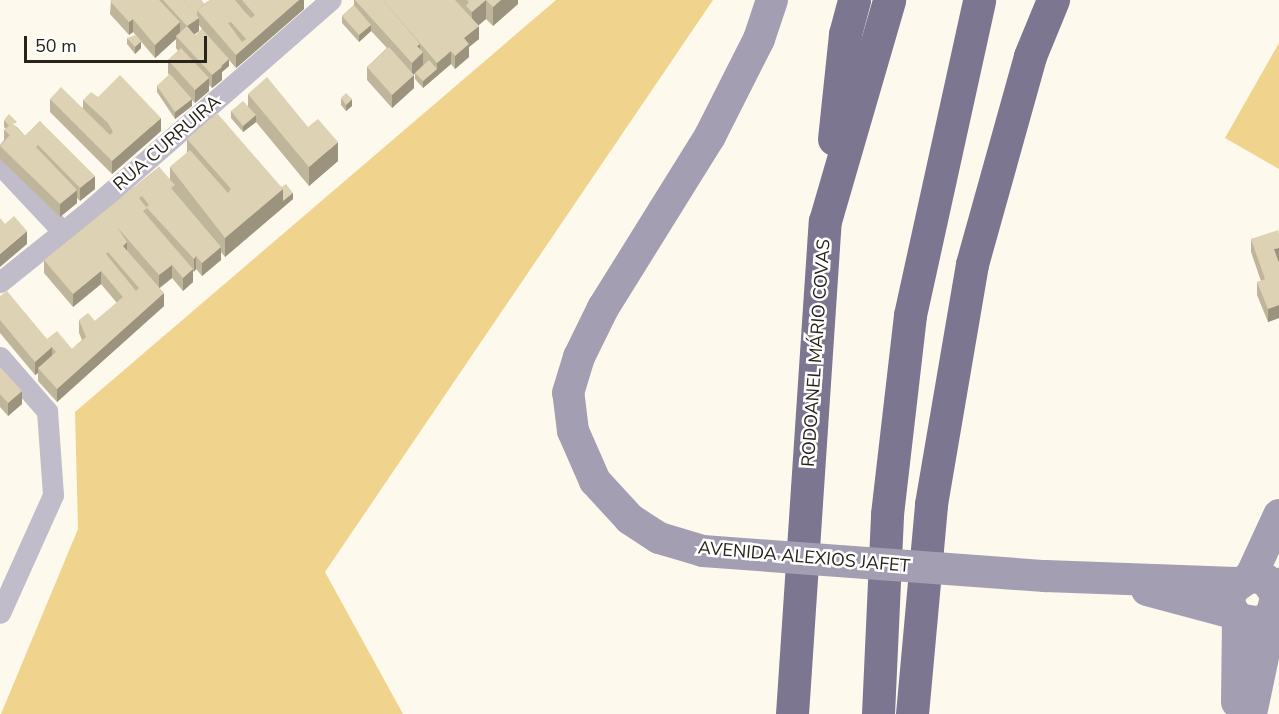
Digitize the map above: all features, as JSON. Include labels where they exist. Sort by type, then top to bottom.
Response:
[{"type":"highway","points":[[825,222],[845,34],[854,0]]},
{"type":"highway","name":"RODOANEL MÁRIO COVAS","points":[[792,714],[825,222],[889,0]]},
{"type":"highway","points":[[878,714],[887,514],[910,315],[979,0]]},
{"type":"highway","points":[[912,714],[931,504],[972,264],[1030,56],[1053,0]]},
{"type":"main road","name":"AVENIDA ALEXIOS JAFET","points":[[772,0],[759,39],[710,136],[603,308],[579,357],[568,393],[573,431],[595,481],[630,519],[660,538],[703,551],[1106,580],[1255,597]]},
{"type":"main road","points":[[1236,714],[1240,669],[1255,597],[1279,515]]},
{"type":"main road","points":[[1251,714],[1255,597]]},
{"type":"street","name":"RUA CURRUIRA","points":[[0,282],[63,232],[331,0]]},
{"type":"street","points":[[3,168],[63,232]]},
{"type":"street","points":[[0,357],[47,411],[53,495],[0,613]]},
{"type":"shaded area","points":[[556,0],[713,0],[325,572],[403,714],[1,714],[78,529],[75,412]]},
{"type":"shaded area","points":[[1279,43],[1279,169],[1225,138]]},
{"type":"building","points":[[111,0],[159,0],[180,22],[155,45],[133,19],[129,22]]},
{"type":"building","points":[[163,0],[183,0],[199,18],[187,26]]},
{"type":"building","points":[[183,0],[201,0],[204,4],[197,10],[197,16]]},
{"type":"building","points":[[210,0],[235,0],[251,18],[255,15],[242,0],[299,0],[236,55],[197,10]],"holes":[[[231,22],[246,39],[242,42],[228,23]]]},
{"type":"building","points":[[355,0],[383,0],[420,44],[417,46],[423,52],[412,63]]},
{"type":"building","points":[[383,0],[455,0],[479,26],[464,38],[469,44],[455,56],[451,51],[437,63]]},
{"type":"building","points":[[467,0],[486,0],[472,12],[466,6],[469,2]]},
{"type":"building","points":[[486,0],[501,0],[493,7]]},
{"type":"building","points":[[354,5],[371,25],[359,35],[342,16]]},
{"type":"building","points":[[187,26],[222,67],[212,75],[176,36]]},
{"type":"building","points":[[202,29],[229,59],[221,66],[195,36]]},
{"type":"building","points":[[135,35],[141,41],[135,47],[127,38]]},
{"type":"building","points":[[389,47],[414,75],[392,95],[367,67]]},
{"type":"building","points":[[181,48],[209,78],[195,90],[168,60]]},
{"type":"building","points":[[429,60],[437,69],[423,81],[415,73]]},
{"type":"building","points":[[170,74],[192,99],[175,112],[157,86]]},
{"type":"building","points":[[120,75],[161,118],[112,161],[50,99],[61,87],[110,135],[113,132],[108,123],[83,100],[91,92],[98,97]]},
{"type":"building","points":[[267,77],[308,127],[318,119],[338,142],[309,167],[248,94]]},
{"type":"building","points":[[346,93],[352,99],[346,105],[341,98]]},
{"type":"building","points":[[243,101],[256,115],[243,126],[231,111]]},
{"type":"building","points":[[217,113],[283,189],[225,238],[170,167],[190,150],[228,193],[231,189],[187,139]]},
{"type":"building","points":[[9,114],[17,122],[9,126],[4,120]]},
{"type":"building","points":[[40,121],[95,176],[80,188],[38,145],[36,147],[77,190],[60,204],[0,146],[10,135],[4,130],[12,123],[25,136]]},
{"type":"building","points":[[159,167],[175,185],[171,188],[221,247],[202,263],[196,256],[194,259],[147,208],[143,211],[193,269],[183,278],[172,265],[159,275],[117,227],[127,242],[123,246],[164,293],[57,389],[38,368],[56,352],[52,347],[35,362],[0,320],[0,296],[7,291],[47,339],[57,331],[72,349],[86,337],[79,320],[88,313],[95,321],[123,297],[101,271],[73,294],[44,260]],"holes":[[[142,196],[149,205],[146,207],[139,198]],[[108,252],[139,288],[136,291],[106,254]]]},
{"type":"building","points":[[286,184],[293,193],[283,201],[282,187]]},
{"type":"building","points":[[14,216],[27,231],[0,254],[0,218],[5,224]]},
{"type":"building","points":[[1278,230],[1279,248],[1274,249],[1279,263],[1279,305],[1268,309],[1257,282],[1265,279],[1251,239]]},
{"type":"building","points":[[0,367],[22,391],[8,403],[0,394]]}]
